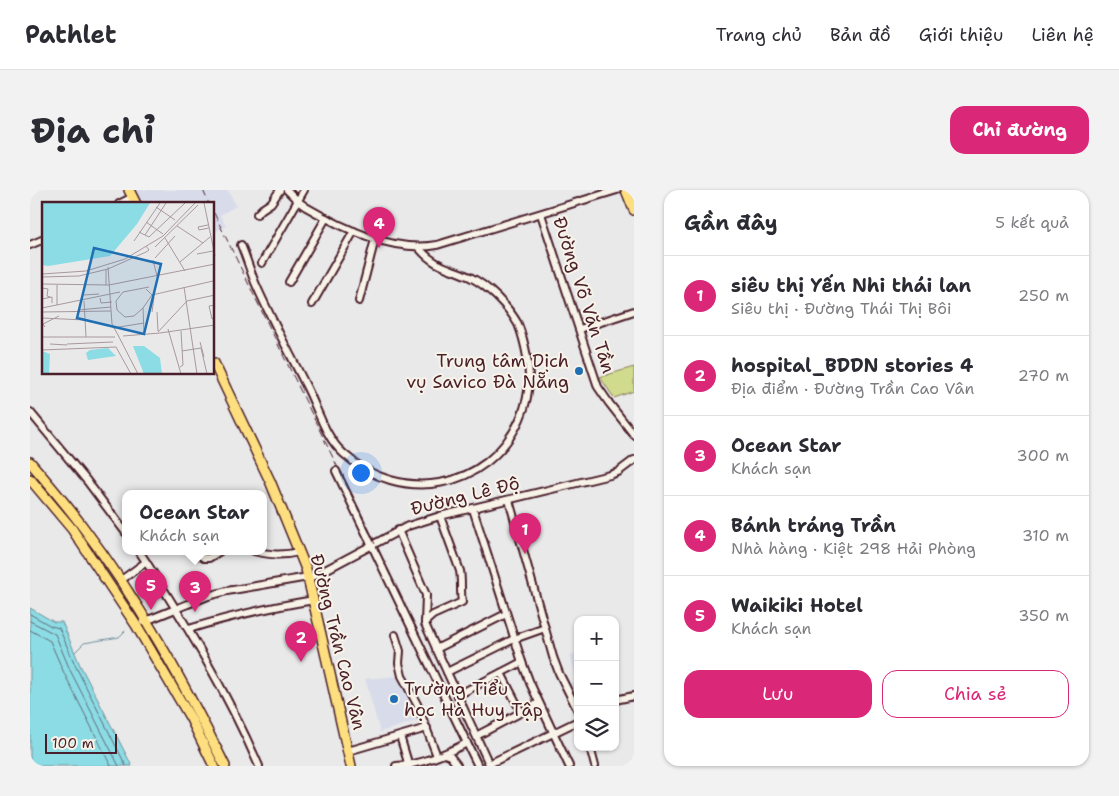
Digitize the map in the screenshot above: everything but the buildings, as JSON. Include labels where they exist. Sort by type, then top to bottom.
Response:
[{"type":"main road","points":[[626,190],[634,210]]},
{"type":"main road","name":"Đường Trần Cao Vân","points":[[215,365],[270,481],[308,577],[351,766]]},
{"type":"main road","points":[[32,467],[84,528],[147,620],[200,714],[226,766]]},
{"type":"main road","points":[[30,479],[72,529],[136,625],[191,719],[214,766]]},
{"type":"street","points":[[257,214],[271,204],[280,190]]},
{"type":"street","points":[[287,190],[299,202],[326,218],[354,231],[419,248],[437,245],[617,190]]},
{"type":"street","points":[[262,263],[299,202],[304,190]]},
{"type":"street","name":"Đường Võ Văn Tần","points":[[541,214],[598,387],[608,403],[634,435]]},
{"type":"street","points":[[289,282],[326,218]]},
{"type":"street","points":[[312,304],[354,231]]},
{"type":"street","points":[[359,301],[375,238]]},
{"type":"street","points":[[30,246],[42,240]]},
{"type":"street","points":[[241,245],[256,285],[331,440],[351,460],[370,473],[389,481],[436,484],[473,472],[492,458],[509,441],[525,406],[530,381],[526,350],[518,326],[502,303],[477,281],[433,262],[419,248]]},
{"type":"street","points":[[580,329],[634,311]]},
{"type":"street","points":[[30,412],[82,474],[122,528]]},
{"type":"street","name":"Đường Lê Độ","points":[[136,625],[208,596],[314,576],[408,526],[440,516],[610,475],[618,472],[634,460]]},
{"type":"street","points":[[336,471],[478,766]]},
{"type":"street","points":[[509,500],[559,673],[576,706]]},
{"type":"street","points":[[473,509],[522,662],[569,766]]},
{"type":"street","points":[[425,622],[433,615],[462,602],[460,571],[440,516]]},
{"type":"street","points":[[398,530],[426,595],[425,622],[436,649],[478,735],[489,764],[574,723]]},
{"type":"street","points":[[267,554],[282,556],[299,552]]},
{"type":"street","points":[[142,555],[189,629],[232,709],[259,766]]},
{"type":"street","points":[[200,555],[204,558],[209,558],[214,555]]},
{"type":"street","points":[[120,580],[146,562]]},
{"type":"street","points":[[189,629],[263,608],[314,600]]},
{"type":"street","points":[[436,649],[506,614]]},
{"type":"street","points":[[447,672],[514,639],[545,628]]},
{"type":"street","points":[[395,635],[400,651],[399,663],[402,676],[440,755]]},
{"type":"street","points":[[458,695],[522,662]]},
{"type":"street","points":[[501,673],[521,712]]},
{"type":"street","points":[[619,700],[633,698]]},
{"type":"street","points":[[478,735],[539,703]]},
{"type":"street","points":[[348,751],[426,728]]},
{"type":"street","points":[[400,736],[409,766]]},
{"type":"street","points":[[396,766],[409,766],[467,743]]},
{"type":"street","points":[[591,751],[595,766]]},
{"type":"street","points":[[440,755],[450,756],[457,765]]},
{"type":"shaded area","points":[[136,190],[228,190],[236,206],[220,215],[226,226],[215,232],[215,202],[141,202]]},
{"type":"shaded area","points":[[574,654],[574,670],[570,655]]},
{"type":"shaded area","name":"Trường Tiểu học Hà Huy Tập","points":[[409,675],[423,719],[380,732],[365,679]]},
{"type":"green space","points":[[634,367],[634,391],[614,398],[600,377]]},
{"type":"water","points":[[30,608],[54,622],[62,622],[80,665],[132,766],[30,766]]},
{"type":"waterway","points":[[75,652],[84,643],[119,637],[125,631]]},
{"type":"railway","points":[[203,190],[208,202]]},
{"type":"railway","points":[[215,215],[483,766]]},
{"type":"place","name":"Bánh tráng Trần","points":[[379,248]]},
{"type":"place","name":"Trung tâm Dịch vụ Savico Đà Nẵng","points":[[579,371]]},
{"type":"place","name":"siêu thị Yến Nhi thái lan","points":[[525,554]]},
{"type":"place","name":"Waikiki Hotel","points":[[151,610]]},
{"type":"place","name":"Ocean Star","points":[[195,612]]},
{"type":"place","name":"hospital_BDDN stories 4","points":[[301,662]]},
{"type":"place","name":"Trường Tiểu học Hà Huy Tập","points":[[394,699]]}]
